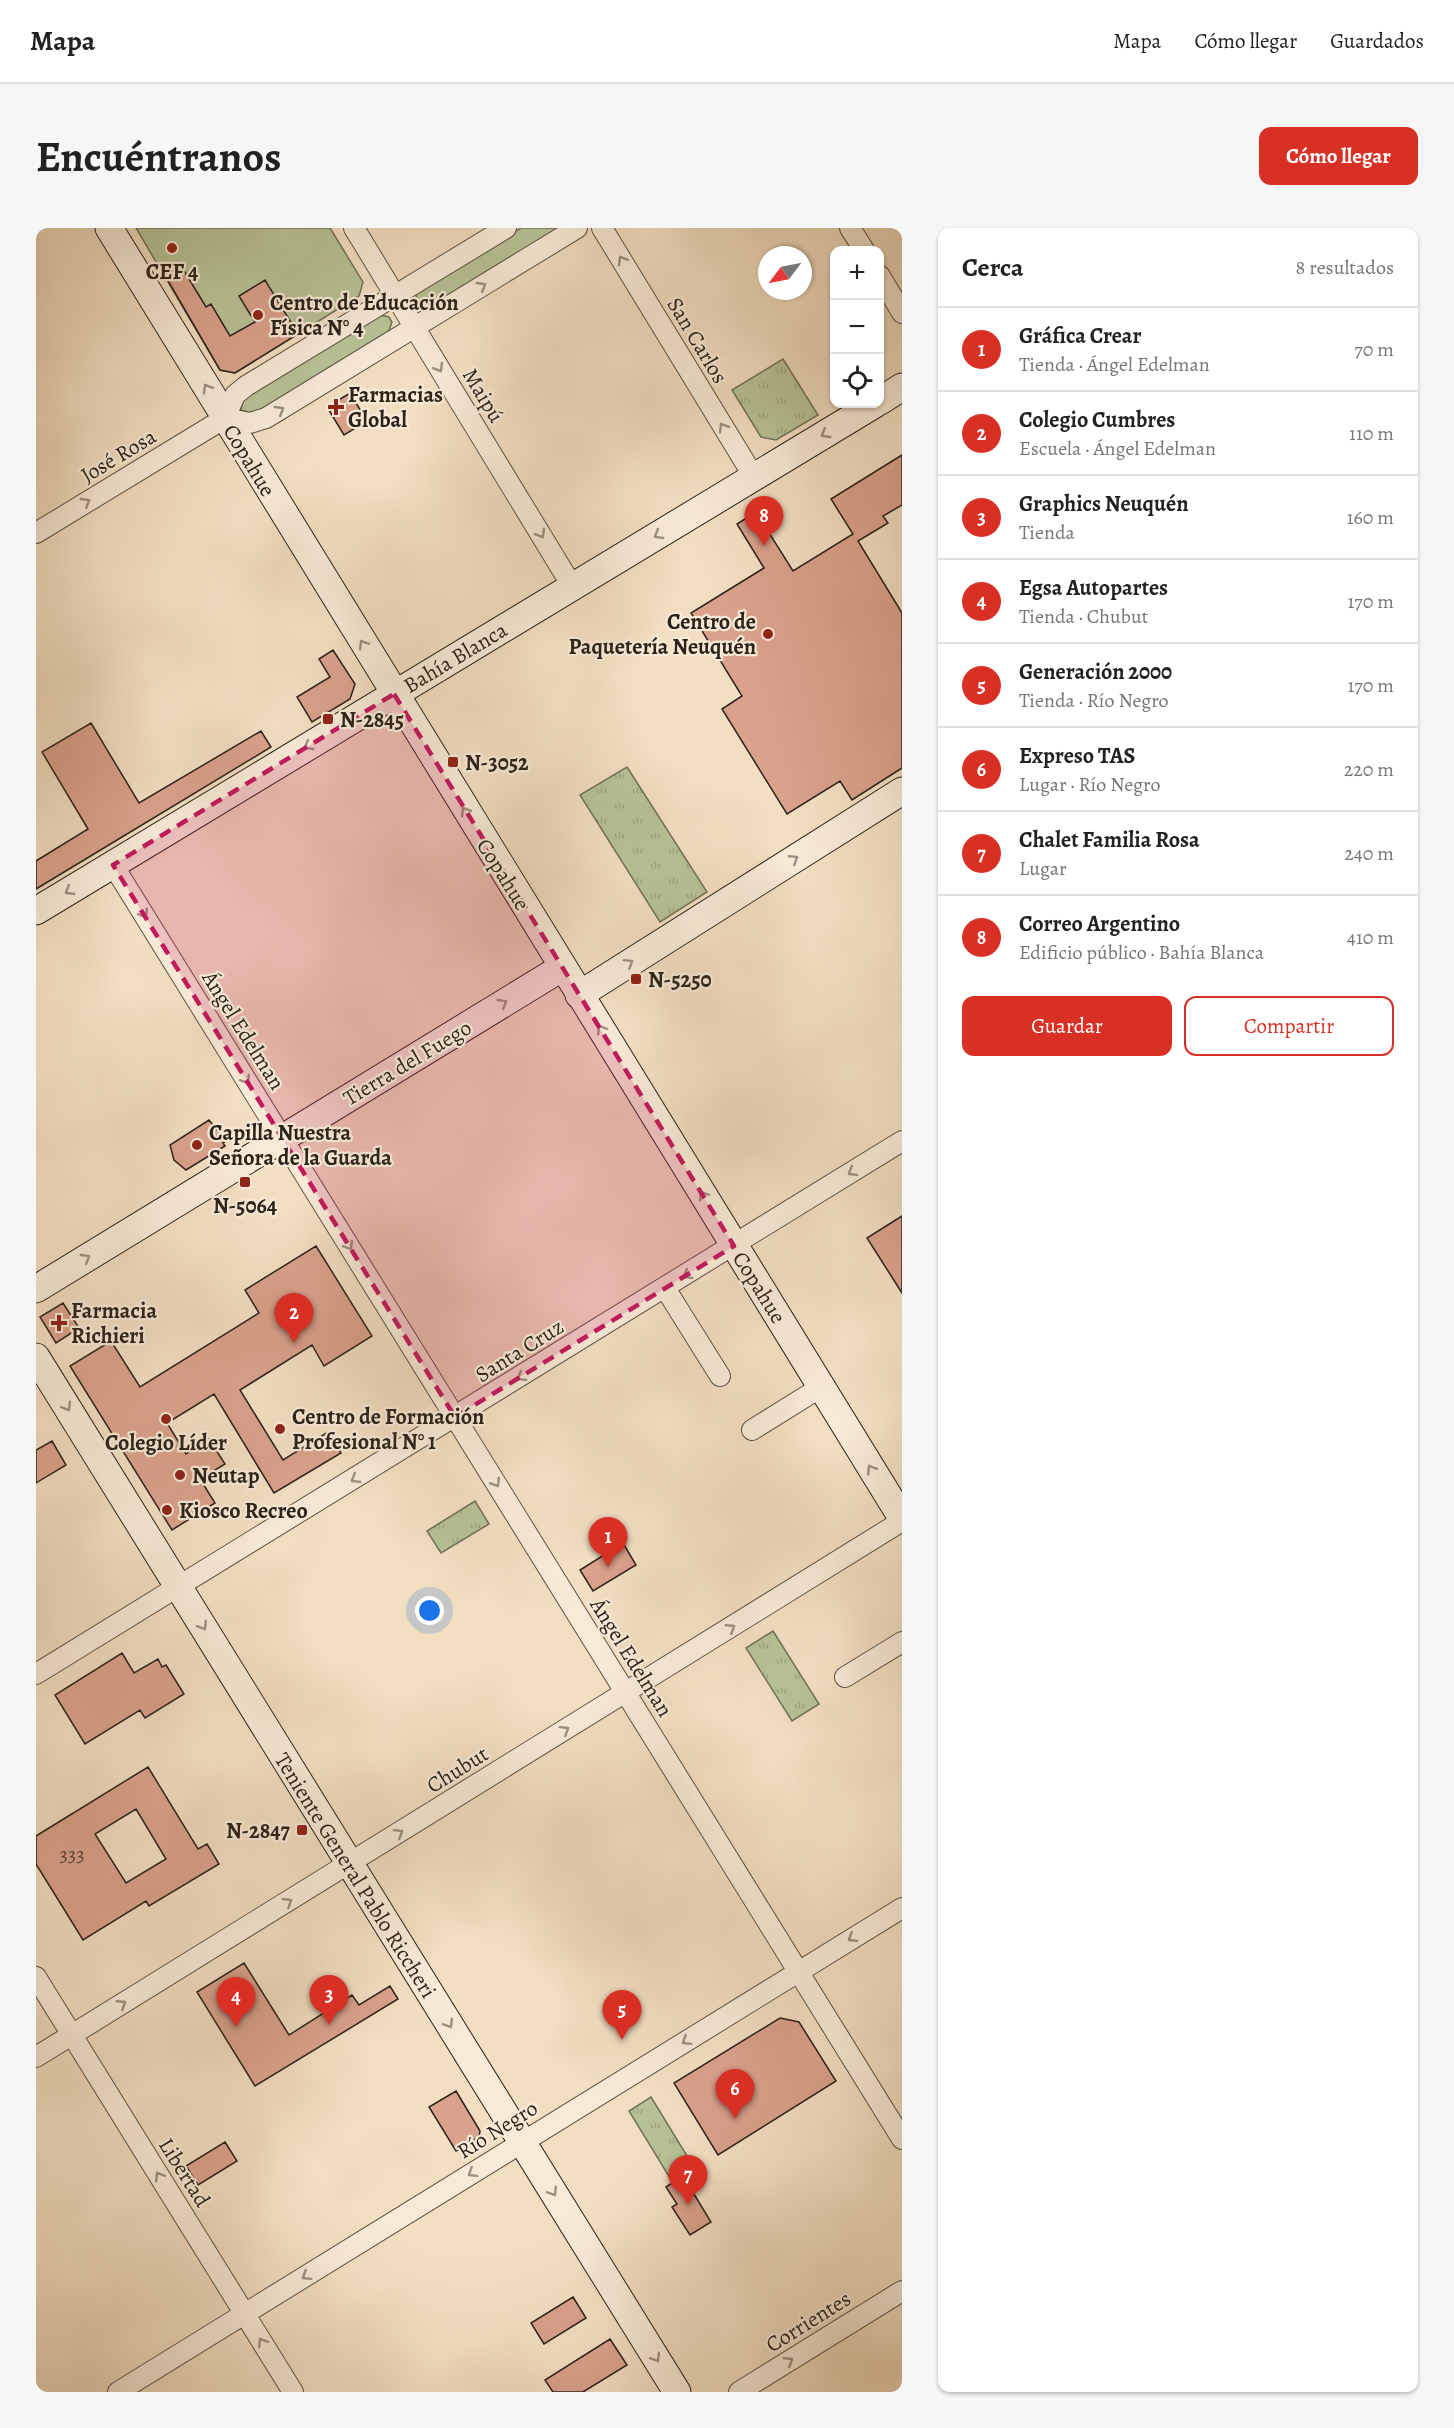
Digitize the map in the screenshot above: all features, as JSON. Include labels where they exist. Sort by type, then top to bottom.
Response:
[{"type":"street","name":"Copahue","points":[[109,228],[902,1520]]},
{"type":"street","name":"Maipú","points":[[354,228],[572,586]]},
{"type":"street","points":[[506,228],[246,386],[234,395],[225,418],[250,423],[266,418],[577,228]]},
{"type":"street","name":"San Carlos","points":[[602,228],[754,477]]},
{"type":"street","points":[[850,228],[861,246]]},
{"type":"street","points":[[884,284],[902,313]]},
{"type":"street","points":[[884,398],[902,387]]},
{"type":"street","name":"Bahía Blanca","points":[[36,911],[868,408]]},
{"type":"street","name":"José Rosa","points":[[36,533],[225,418]]},
{"type":"street","points":[[579,995],[902,791]]},
{"type":"street","name":"Ángel Edelman","points":[[113,865],[902,2139]]},
{"type":"street","name":"Tierra del Fuego","points":[[36,1289],[563,967]]},
{"type":"street","name":"Santa Cruz","points":[[36,1674],[902,1141]]},
{"type":"street","points":[[665,1288],[720,1376]]},
{"type":"street","name":"Teniente General Pablo Riccheri","points":[[36,1357],[677,2392]]},
{"type":"street","points":[[752,1430],[821,1387]]},
{"type":"street","name":"Chubut","points":[[36,2057],[902,1520]]},
{"type":"street","points":[[844,1677],[902,1642]]},
{"type":"street","name":"Río Negro","points":[[118,2392],[902,1908]]},
{"type":"street","name":"Libertad","points":[[36,1977],[293,2392]]},
{"type":"street","name":"Corrientes","points":[[739,2392],[902,2291]]},
{"type":"highlighted area","points":[[394,694],[734,1246],[455,1417],[113,865]]},
{"type":"green space","name":"Centro de Educación Física N° 4","points":[[136,228],[330,228],[363,282],[359,296],[235,373],[220,370]]},
{"type":"green space","points":[[521,228],[560,228],[431,307],[424,308],[417,303],[416,294],[420,290]]},
{"type":"green space","points":[[380,315],[389,317],[392,322],[388,333],[255,414],[241,410],[243,399]]},
{"type":"green space","points":[[783,359],[818,415],[776,440],[761,437],[732,390]]},
{"type":"green space","points":[[627,767],[707,892],[660,922],[580,795]]},
{"type":"green space","points":[[475,1501],[489,1524],[441,1553],[427,1531]]},
{"type":"green space","points":[[773,1631],[819,1704],[792,1721],[746,1648]]},
{"type":"green space","points":[[651,2097],[695,2169],[673,2183],[629,2111]]},
{"type":"building","points":[[183,269],[206,307],[211,304],[230,336],[255,322],[239,296],[265,280],[298,334],[235,373],[220,370],[167,279]]},
{"type":"building","points":[[350,393],[367,421],[344,435],[327,407]]},
{"type":"building","points":[[902,455],[902,505],[883,516],[888,523],[858,541],[902,613],[902,768],[852,800],[840,781],[787,814],[722,709],[742,696],[691,613],[764,568],[737,524],[756,512],[793,571],[853,534],[831,499]]},
{"type":"building","points":[[333,650],[355,684],[350,699],[312,722],[297,697],[330,677],[319,659]]},
{"type":"building","points":[[91,723],[139,803],[261,731],[271,747],[36,889],[36,861],[88,829],[42,752]]},
{"type":"building","name":"Capilla Nuestra Señora de la Guarda","points":[[209,1120],[226,1141],[223,1143],[225,1146],[186,1170],[174,1160],[170,1145]]},
{"type":"building","points":[[902,1216],[902,1293],[867,1238]]},
{"type":"building","points":[[316,1246],[372,1336],[324,1366],[312,1345],[240,1390],[283,1460],[328,1432],[341,1453],[274,1493],[214,1394],[167,1423],[186,1454],[209,1439],[225,1464],[200,1479],[215,1503],[172,1530],[70,1366],[111,1341],[140,1387],[259,1313],[245,1290]]},
{"type":"building","name":"Farmacia Richieri","points":[[63,1303],[79,1328],[56,1343],[40,1317]]},
{"type":"building","points":[[52,1441],[66,1465],[36,1483],[36,1450]]},
{"type":"building","points":[[623,1543],[636,1565],[593,1591],[580,1570]]},
{"type":"building","points":[[122,1653],[134,1673],[158,1659],[162,1667],[166,1665],[184,1694],[145,1718],[140,1710],[85,1744],[55,1695]]},
{"type":"building","points":[[148,1767],[198,1849],[207,1844],[219,1864],[149,1906],[146,1901],[83,1940],[36,1864],[36,1836]],"holes":[[[136,1809],[166,1859],[126,1883],[95,1834]]]},
{"type":"building","points":[[244,1963],[289,2035],[352,1995],[359,2005],[390,1986],[398,1999],[255,2086],[197,1992]]},
{"type":"building","points":[[780,2018],[799,2022],[836,2081],[718,2155],[674,2083]]},
{"type":"building","points":[[456,2091],[480,2131],[479,2137],[456,2151],[429,2107]]},
{"type":"building","points":[[225,2142],[237,2161],[198,2185],[186,2166]]},
{"type":"building","points":[[683,2176],[711,2222],[690,2235],[672,2207],[677,2204],[666,2187]]},
{"type":"building","points":[[573,2297],[586,2318],[544,2344],[531,2323]]},
{"type":"building","points":[[610,2339],[627,2365],[583,2392],[553,2392],[545,2380]]},
{"type":"place","name":"CEF 4","points":[[172,248]]},
{"type":"place","name":"Centro de Educación Física N° 4","points":[[258,315]]},
{"type":"place","name":"Farmacias Global","points":[[336,407]]},
{"type":"place","name":"Correo Argentino","points":[[764,546]]},
{"type":"place","name":"Centro de Paquetería Neuquén","points":[[768,634]]},
{"type":"place","name":"N-2845","points":[[328,719]]},
{"type":"place","name":"N-3052","points":[[453,762]]},
{"type":"place","name":"N-5250","points":[[636,979]]},
{"type":"place","name":"Capilla Nuestra Señora de la Guarda","points":[[197,1145]]},
{"type":"place","name":"N-5064","points":[[245,1182]]},
{"type":"place","name":"Farmacia Richieri","points":[[59,1323]]},
{"type":"place","name":"Colegio Cumbres","points":[[294,1343]]},
{"type":"place","name":"Colegio Líder","points":[[166,1419]]},
{"type":"place","name":"Centro de Formación Profesional N° 1","points":[[280,1429]]},
{"type":"place","name":"Neutap","points":[[180,1475]]},
{"type":"place","name":"Kiosco Recreo","points":[[167,1510]]},
{"type":"place","name":"Gráfica Crear","points":[[608,1567]]},
{"type":"place","name":"N-2847","points":[[302,1830]]},
{"type":"place","name":"Graphics Neuquén","points":[[329,2025]]},
{"type":"place","name":"Egsa Autopartes","points":[[236,2027]]},
{"type":"place","name":"Generación 2000","points":[[622,2040]]},
{"type":"place","name":"Expreso TAS","points":[[735,2119]]},
{"type":"place","name":"Chalet Familia Rosa","points":[[688,2205]]}]
